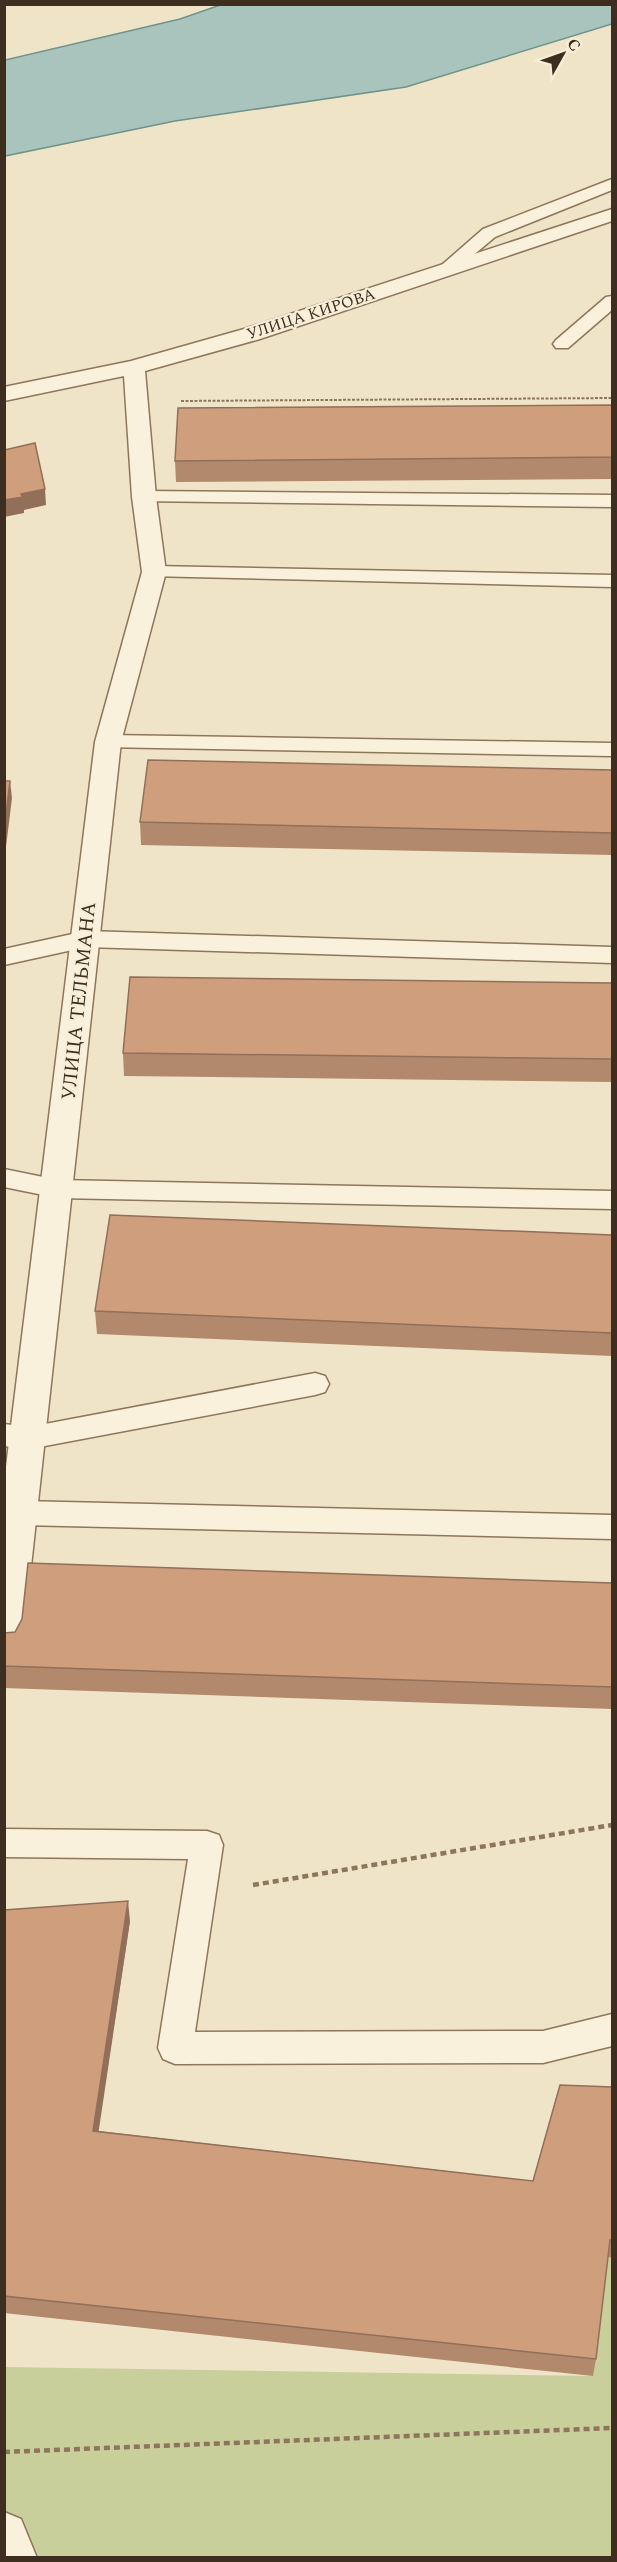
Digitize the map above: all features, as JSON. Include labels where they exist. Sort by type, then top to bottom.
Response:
[{"type":"street","name":"УЛИЦА КИРОВА","points":[[4,394],[134,367],[252,334],[612,215]]},
{"type":"street","name":"УЛИЦА ТЕЛЬМАНА","points":[[4,1640],[21,1513],[17,1437],[58,1188],[108,742],[154,572],[144,498],[134,367]]},
{"type":"street","points":[[4,2536],[13,2558]]},
{"type":"lane","points":[[445,270],[489,233],[612,184]]},
{"type":"lane","points":[[562,344],[612,301]]},
{"type":"lane","points":[[144,498],[612,501]]},
{"type":"lane","points":[[154,572],[612,580]]},
{"type":"lane","points":[[108,742],[612,750]]},
{"type":"lane","points":[[4,957],[86,939],[612,955]]},
{"type":"lane","points":[[4,1178],[58,1188],[612,1200]]},
{"type":"lane","points":[[17,1437],[315,1384]]},
{"type":"lane","points":[[21,1513],[612,1527]]},
{"type":"lane","points":[[4,1843],[207,1845],[175,2048],[543,2048],[612,2030]]},
{"type":"path","points":[[137,401],[612,398]]},
{"type":"path","points":[[199,1894],[612,1825]]},
{"type":"path","points":[[4,2452],[612,2428]]},
{"type":"green space","points":[[606,2257],[612,2258],[612,2557],[5,2558],[5,2367],[592,2376]]},
{"type":"water","points":[[223,4],[612,5],[612,24],[406,87],[175,121],[5,156],[5,60],[180,19]]},
{"type":"building","points":[[612,405],[612,457],[175,461],[178,408]]},
{"type":"building","points":[[35,443],[45,489],[21,494],[23,497],[4,500],[4,450]]},
{"type":"building","points":[[148,760],[612,770],[612,833],[140,822]]},
{"type":"building","points":[[4,781],[10,781],[4,830]]},
{"type":"building","points":[[130,977],[612,983],[612,1059],[123,1053]]},
{"type":"building","points":[[110,1215],[612,1235],[612,1333],[95,1311]]},
{"type":"building","points":[[28,1563],[612,1583],[612,1687],[4,1666],[4,1633],[15,1632],[22,1619]]},
{"type":"building","points":[[128,1901],[93,2131],[533,2181],[560,2085],[612,2087],[612,2240],[610,2240],[596,2359],[4,2296],[4,1910]]}]
